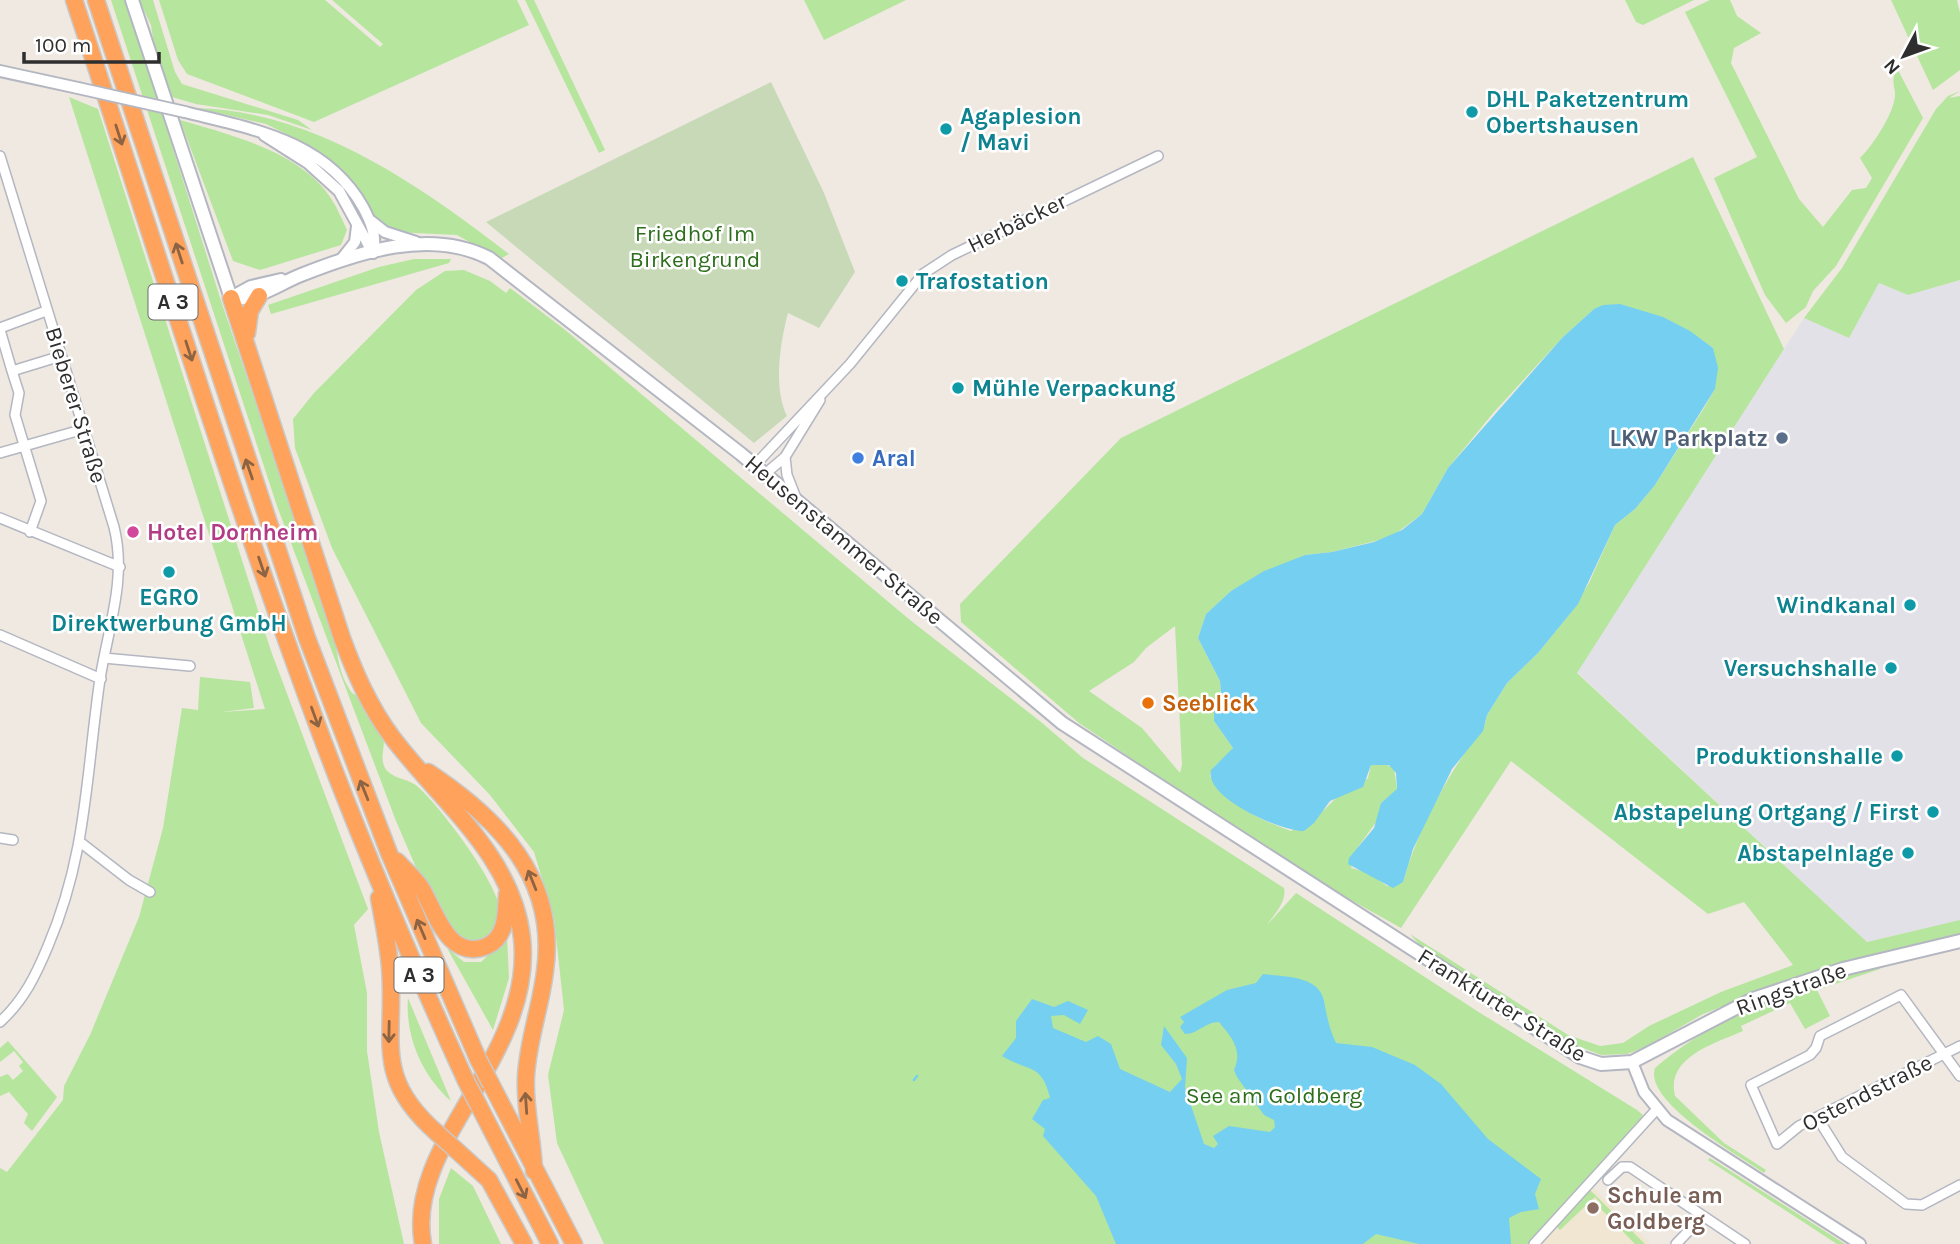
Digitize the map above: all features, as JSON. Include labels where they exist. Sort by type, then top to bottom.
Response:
[{"type":"highway","name":"A 3","points":[[75,0],[227,467],[310,703],[373,868],[466,1081],[550,1244]]},
{"type":"highway","name":"A 3","points":[[96,0],[263,509],[312,651],[389,853],[478,1059],[574,1244]]},
{"type":"highway","points":[[247,343],[249,316],[255,292]]},
{"type":"highway","points":[[232,298],[353,667],[380,720],[493,858],[508,884],[522,937],[523,972],[519,997],[496,1055],[428,1181],[421,1213],[424,1244]]},
{"type":"highway","points":[[409,758],[466,798],[499,828],[519,854],[538,896],[546,940],[546,968],[527,1056],[525,1093],[526,1113],[534,1139],[534,1171]]},
{"type":"highway","points":[[389,853],[421,887],[450,939],[468,948],[485,946],[499,935],[506,915],[508,884]]},
{"type":"highway","points":[[373,868],[390,965],[391,1065],[405,1099],[437,1133],[489,1180],[524,1244]]},
{"type":"main road","points":[[132,0],[232,298],[255,292]]},
{"type":"main road","name":"Heusenstammer Straße","points":[[255,292],[339,262],[416,242],[465,247],[500,265],[760,469],[901,591],[1062,723],[1303,881]]},
{"type":"main road","points":[[224,273],[237,284],[255,292]]},
{"type":"main road","name":"Frankfurter Straße","points":[[1303,881],[1571,1053],[1601,1064],[1632,1062]]},
{"type":"main road","name":"Ringstraße","points":[[1632,1062],[1753,999],[1843,969],[1960,942]]},
{"type":"street","points":[[0,71],[185,112],[261,134],[328,180],[361,216],[385,232],[416,242]]},
{"type":"street","name":"Bieberer Straße","points":[[0,156],[114,527],[120,567],[100,679],[80,842],[70,887],[45,953],[27,991],[0,1021]]},
{"type":"street","name":"Herbäcker","points":[[822,395],[923,274],[952,255],[1158,156]]},
{"type":"street","points":[[361,216],[373,253]]},
{"type":"street","points":[[339,262],[357,237],[361,216]]},
{"type":"street","points":[[30,532],[41,501],[15,415],[19,393],[12,371],[4,360],[0,329],[46,311]]},
{"type":"street","points":[[12,371],[61,356]]},
{"type":"street","points":[[760,469],[822,395]]},
{"type":"street","points":[[797,500],[787,475],[785,457],[801,428],[819,406],[822,395]]},
{"type":"street","points":[[0,453],[84,429]]},
{"type":"street","points":[[760,469],[785,457]]},
{"type":"street","points":[[0,518],[120,567]]},
{"type":"street","points":[[0,635],[100,679]]},
{"type":"street","points":[[104,657],[190,666]]},
{"type":"street","points":[[0,838],[13,840]]},
{"type":"street","points":[[80,842],[129,880],[150,892]]},
{"type":"street","name":"Ostendstraße","points":[[1944,1054],[1901,995],[1820,1036],[1810,1055],[1751,1084],[1777,1144],[1792,1131],[1817,1117],[1944,1054],[1960,1046]]},
{"type":"street","points":[[1944,1054],[1960,1076]]},
{"type":"street","points":[[1632,1062],[1644,1092],[1657,1110],[1687,1135],[1860,1244]]},
{"type":"street","points":[[1534,1244],[1657,1110]]},
{"type":"street","points":[[1817,1117],[1842,1157],[1906,1204],[1922,1205],[1960,1185]]},
{"type":"street","points":[[1608,1180],[1622,1167],[1630,1167],[1745,1244]]},
{"type":"street","points":[[1676,1244],[1703,1216]]},
{"type":"shaded area","points":[[1960,280],[1960,920],[1867,942],[1577,672],[1804,318],[1849,338],[1879,283],[1908,295]]},
{"type":"shaded area","name":"Schule am Goldberg","points":[[1592,1187],[1651,1244],[1540,1244]]},
{"type":"green space","points":[[111,0],[126,0],[223,307],[334,634],[343,677],[351,692],[362,699],[381,732],[385,768],[417,786],[439,810],[480,866],[498,902],[501,920],[494,931],[480,943],[457,938],[418,872],[396,821],[277,506]]},
{"type":"green space","points":[[139,0],[153,0],[175,72],[182,84],[298,120],[312,130],[268,115],[196,104],[172,97],[155,53],[151,25]]},
{"type":"green space","points":[[159,0],[325,0],[380,47],[383,44],[332,0],[517,0],[529,25],[314,122],[187,74],[178,60]]},
{"type":"green space","points":[[525,0],[534,0],[605,150],[599,153]]},
{"type":"green space","points":[[804,0],[906,0],[824,40]]},
{"type":"green space","points":[[1625,0],[1694,0],[1643,25],[1636,22]]},
{"type":"green space","points":[[1710,0],[1730,0],[1737,16],[1761,33],[1734,48],[1731,63],[1799,199],[1823,227],[1852,190],[1866,188],[1872,178],[1860,158],[1888,119],[1894,101],[1895,72],[1898,70],[1923,118],[1836,266],[1813,291],[1806,307],[1786,323],[1765,295],[1714,178],[1757,157],[1685,12]]},
{"type":"green space","points":[[1891,0],[1957,0],[1960,13],[1960,70],[1933,90]]},
{"type":"green space","name":"Friedhof Im Birkengrund","points":[[771,82],[824,193],[855,272],[819,328],[788,313],[780,351],[779,379],[787,416],[754,443],[486,222]]},
{"type":"green space","points":[[1960,91],[1949,98],[1960,96],[1960,280],[1908,295],[1879,283],[1849,338],[1804,318],[1842,268],[1936,109],[1948,96]]},
{"type":"green space","points":[[69,97],[98,109],[271,651],[368,909],[354,925],[367,993],[367,1051],[379,1132],[404,1244],[0,1244],[0,1168],[7,1172],[63,1100],[64,1086],[90,1035],[139,917],[163,828],[182,708],[198,710],[200,677],[250,682],[254,708],[222,712],[265,709]]},
{"type":"green space","points":[[196,108],[240,112],[282,122],[324,137],[402,178],[509,254],[500,259],[457,235],[394,232],[375,219],[351,181],[314,148],[266,124]]},
{"type":"green space","points":[[180,120],[243,139],[303,169],[319,183],[338,211],[347,230],[341,245],[260,270],[233,261]]},
{"type":"green space","points":[[1693,157],[1784,349],[1577,673],[1867,942],[1960,920],[1960,935],[1792,979],[1703,1014],[1646,1047],[1627,1054],[1601,1055],[1565,1041],[1426,952],[1410,934],[1568,1035],[1600,1046],[1623,1043],[1649,1026],[1721,992],[1793,965],[1744,902],[1708,914],[1511,761],[1401,928],[1299,871],[1079,723],[961,622],[960,604],[1121,438]],"holes":[[[1594,309],[1657,318],[1683,328],[1697,337],[1713,348],[1715,389],[1655,485],[1635,509],[1615,525],[1589,583],[1569,615],[1538,653],[1507,683],[1487,715],[1485,724],[1437,799],[1418,839],[1403,882],[1387,886],[1369,873],[1351,868],[1358,847],[1379,818],[1381,803],[1397,790],[1394,768],[1383,763],[1371,765],[1368,778],[1354,790],[1339,795],[1325,809],[1291,831],[1245,810],[1226,795],[1210,776],[1214,767],[1233,748],[1214,721],[1214,711],[1221,693],[1220,681],[1198,638],[1206,614],[1231,591],[1305,555],[1332,552],[1391,537],[1422,514],[1448,468],[1494,412],[1562,338]],[[1175,626],[1182,765],[1180,773],[1142,728],[1089,691],[1134,662],[1146,648]]]},
{"type":"green space","points":[[414,259],[451,259],[449,263],[271,314],[268,305],[379,267]]},
{"type":"green space","points":[[464,270],[490,281],[506,293],[510,288],[564,329],[910,620],[1083,758],[1284,888],[1282,903],[1267,925],[1296,893],[1477,1011],[1637,1110],[1643,1115],[1640,1121],[1528,1244],[604,1244],[557,1143],[548,1075],[564,1010],[554,918],[534,852],[490,795],[421,723],[332,548],[295,448],[293,419],[314,393],[416,290],[445,271]]},
{"type":"green space","points":[[507,937],[509,978],[493,1030],[447,948],[464,962],[481,962]]},
{"type":"green space","points":[[1879,967],[1880,969],[1817,990],[1830,1016],[1805,1029],[1790,1003],[1741,1026],[1743,1031],[1695,1053],[1678,1071],[1674,1083],[1675,1096],[1724,1143],[1766,1170],[1764,1173],[1678,1112],[1655,1082],[1655,1068],[1705,1032],[1733,1017],[1790,993]]},
{"type":"green space","points":[[408,998],[451,1101],[432,1080],[418,1054],[409,1027]]},
{"type":"green space","points":[[8,1041],[57,1097],[32,1131],[24,1123],[28,1114],[9,1092],[0,1096],[0,1077],[8,1074],[13,1080],[23,1071],[19,1066],[23,1062],[14,1051],[0,1062],[0,1048]]},
{"type":"green space","points":[[1710,1158],[1845,1244],[1837,1244],[1708,1160]]},
{"type":"green space","points":[[451,1168],[473,1186],[501,1244],[439,1244],[439,1199]]},
{"type":"green space","points":[[1590,1190],[1645,1244],[1635,1244],[1600,1208],[1602,1205],[1595,1197],[1560,1230],[1556,1226]]},
{"type":"water","points":[[1620,304],[1663,317],[1690,331],[1713,348],[1718,368],[1715,389],[1655,485],[1635,509],[1615,525],[1578,604],[1538,653],[1507,683],[1487,715],[1483,731],[1452,769],[1413,849],[1403,882],[1393,888],[1348,864],[1349,858],[1374,828],[1381,803],[1397,789],[1396,773],[1389,765],[1371,765],[1363,787],[1330,801],[1314,823],[1304,831],[1293,830],[1263,819],[1231,802],[1212,781],[1211,770],[1233,748],[1214,721],[1214,711],[1221,693],[1220,681],[1198,638],[1206,614],[1231,591],[1264,571],[1305,555],[1374,542],[1402,530],[1422,514],[1448,468],[1562,338],[1594,309],[1603,305]]},
{"type":"water","name":"See am Goldberg","points":[[1263,974],[1299,979],[1315,986],[1321,992],[1336,1043],[1372,1047],[1415,1065],[1441,1084],[1488,1139],[1541,1179],[1535,1194],[1539,1209],[1521,1212],[1509,1218],[1511,1244],[1419,1244],[1376,1234],[1363,1244],[1116,1244],[1096,1196],[1043,1136],[1045,1129],[1032,1119],[1043,1100],[1050,1098],[1043,1079],[1033,1070],[1002,1056],[1016,1038],[1016,1021],[1032,999],[1054,1007],[1068,1001],[1088,1010],[1080,1024],[1064,1015],[1051,1016],[1053,1028],[1086,1042],[1098,1036],[1111,1044],[1120,1069],[1170,1092],[1182,1079],[1176,1064],[1161,1045],[1164,1026],[1187,1058],[1185,1088],[1204,1144],[1214,1148],[1218,1144],[1213,1136],[1229,1126],[1270,1132],[1275,1127],[1274,1120],[1264,1115],[1237,1077],[1234,1070],[1237,1050],[1219,1022],[1185,1034],[1180,1027],[1184,1022],[1180,1017],[1227,990],[1256,983]]},
{"type":"waterway","points":[[914,1080],[917,1076]]},
{"type":"place","name":"DHL Paketzentrum Obertshausen","points":[[1472,112]]},
{"type":"place","name":"Agaplesion / Mavi","points":[[946,129]]},
{"type":"place","name":"Trafostation","points":[[902,281]]},
{"type":"place","name":"Mühle Verpackung","points":[[958,388]]},
{"type":"place","name":"LKW Parkplatz","points":[[1782,438]]},
{"type":"place","name":"Aral","points":[[858,458]]},
{"type":"place","name":"Hotel Dornheim","points":[[133,532]]},
{"type":"place","name":"EGRO Direktwerbung GmbH","points":[[169,572]]},
{"type":"place","name":"Windkanal","points":[[1910,605]]},
{"type":"place","name":"Versuchshalle","points":[[1891,668]]},
{"type":"place","name":"Seeblick","points":[[1148,703]]},
{"type":"place","name":"Produktionshalle","points":[[1897,756]]},
{"type":"place","name":"Abstapelung Ortgang / First","points":[[1933,812]]},
{"type":"place","name":"Abstapelnlage","points":[[1908,853]]},
{"type":"place","name":"Schule am Goldberg","points":[[1593,1208]]}]
